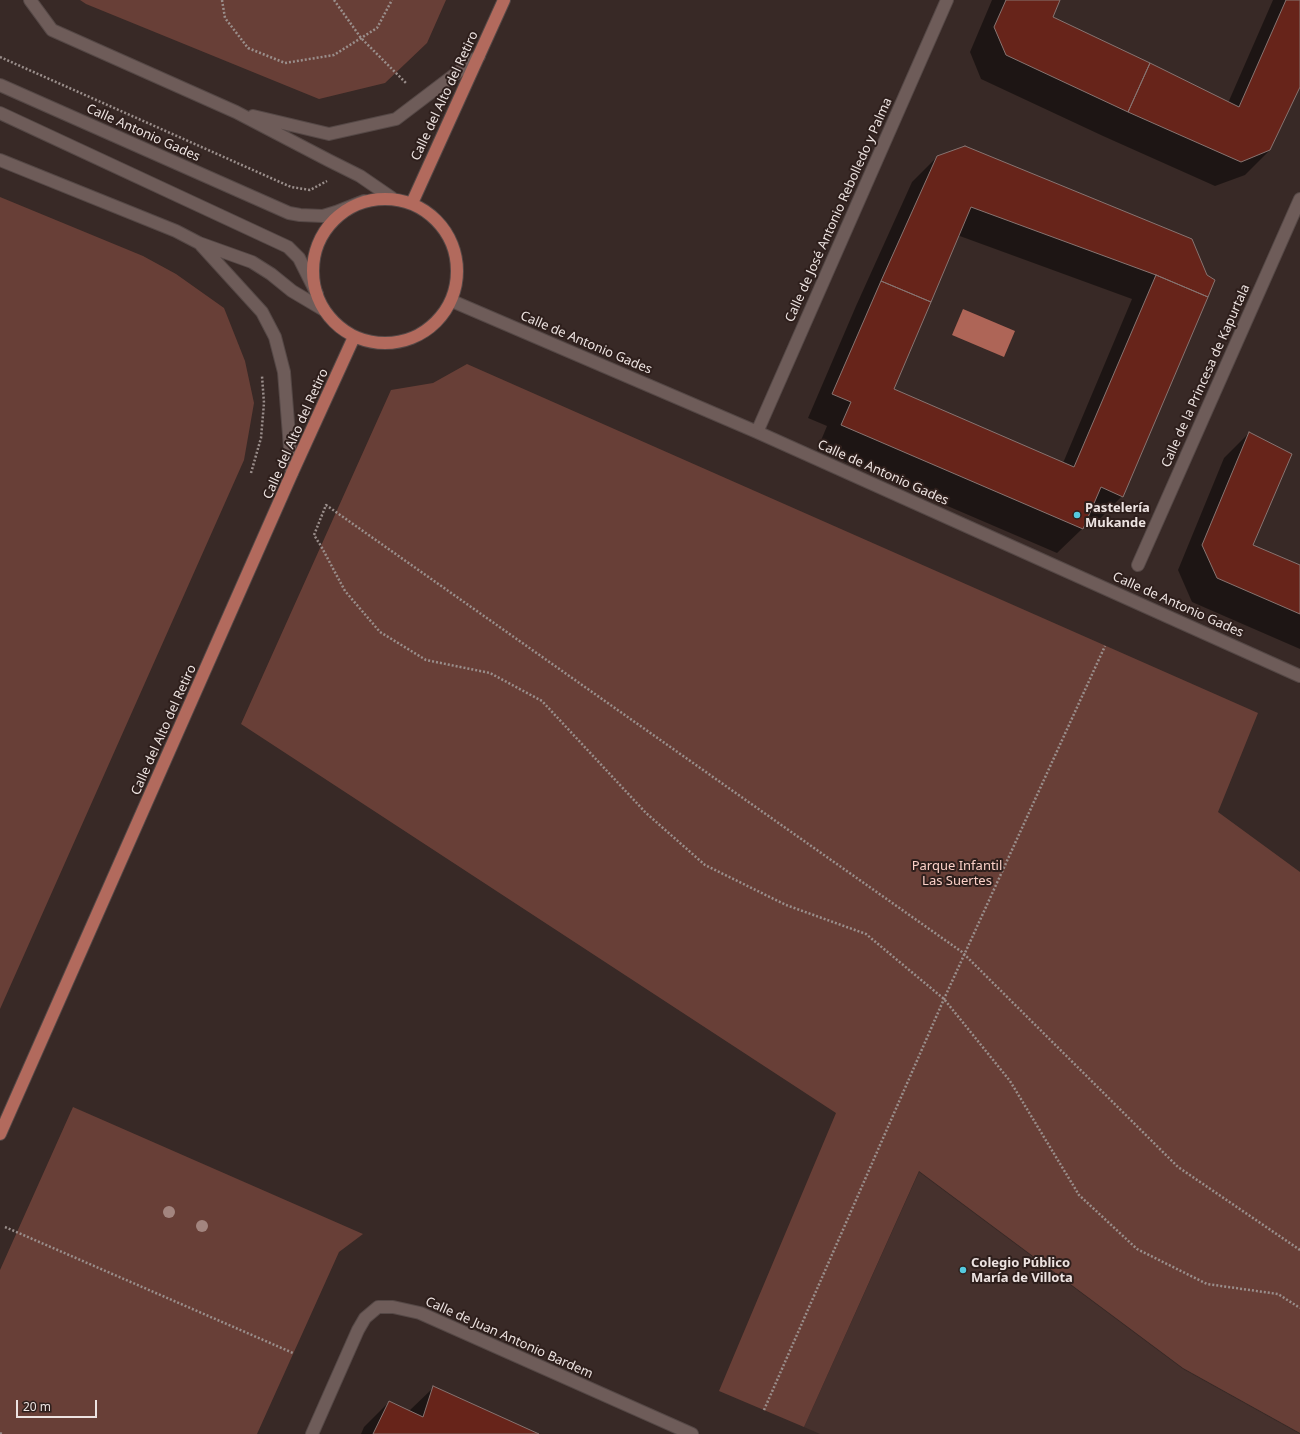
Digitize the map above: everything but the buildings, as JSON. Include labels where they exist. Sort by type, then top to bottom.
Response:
[{"type":"main road","name":"Calle del Alto del Retiro","points":[[412,202],[504,0]]},
{"type":"main road","points":[[378,198],[392,198],[412,202],[432,215],[447,233],[456,254],[458,278],[452,301],[439,320],[421,335],[400,342],[376,343],[354,337],[337,326],[324,310],[317,294],[312,271],[316,248],[327,227],[343,211],[364,201],[378,198]]},
{"type":"main road","name":"Calle del Alto del Retiro","points":[[0,1134],[292,473],[354,337]]},
{"type":"street","points":[[30,0],[52,30],[236,112],[360,176],[392,198]]},
{"type":"street","name":"Calle de José Antonio Rebolledo y Palma","points":[[757,432],[947,0]]},
{"type":"street","points":[[236,112],[329,134],[396,119],[479,56]]},
{"type":"street","name":"Calle Antonio Gades","points":[[0,84],[289,213],[323,216],[364,201]]},
{"type":"street","points":[[0,113],[288,247],[298,258],[307,272],[317,294]]},
{"type":"street","points":[[0,160],[176,231],[199,243],[252,262],[271,274],[292,291],[324,310]]},
{"type":"street","name":"Calle de la Princesa de Kapurtala","points":[[1138,565],[1300,199]]},
{"type":"street","points":[[199,243],[262,312],[275,337],[284,372],[292,473]]},
{"type":"street","name":"Calle de Antonio Gades","points":[[452,301],[757,432],[1300,676]]},
{"type":"street","name":"Calle de Juan Antonio Bardem","points":[[312,1434],[364,1318],[378,1307],[393,1307],[420,1313],[692,1434]]},
{"type":"path","points":[[222,0],[225,18],[248,48],[285,63],[334,55],[377,28],[392,0]]},
{"type":"path","points":[[334,0],[361,38],[407,84]]},
{"type":"path","points":[[0,57],[291,187],[310,190],[332,178],[339,165]]},
{"type":"path","points":[[251,473],[260,438],[264,403],[262,376]]},
{"type":"path","points":[[1300,1250],[1178,1167],[964,955],[326,505],[314,535],[322,546],[345,591],[380,632],[426,660],[490,673],[542,701],[646,813],[705,865],[786,904],[866,934],[944,999],[1010,1081],[1079,1195],[1137,1249],[1208,1284],[1278,1294],[1300,1308]]},
{"type":"path","points":[[764,1410],[944,999],[1105,646]]},
{"type":"path","points":[[5,1227],[293,1353]]},
{"type":"shaded area","points":[[963,309],[1015,331],[1004,357],[952,335]]},
{"type":"shaded area","name":"Colegio Público María de Villota","points":[[919,1172],[1183,1369],[1300,1434],[820,1434],[804,1427]]},
{"type":"green space","points":[[80,0],[446,0],[427,43],[385,83],[319,99],[86,4]]},
{"type":"green space","points":[[0,197],[143,256],[176,274],[224,308],[245,361],[254,403],[244,460],[0,1009]]},
{"type":"green space","name":"Parque Infantil Las Suertes","points":[[467,364],[1258,713],[1218,812],[1300,872],[1300,1433],[1183,1368],[919,1171],[804,1427],[719,1391],[836,1113],[241,724],[391,390],[433,383]]},
{"type":"green space","points":[[73,1107],[363,1234],[339,1252],[257,1434],[0,1434],[0,1270]]},
{"type":"place","name":"Pastelería Mukande","points":[[1077,515]]},
{"type":"place","name":"Colegio Público María de Villota","points":[[963,1270]]}]
